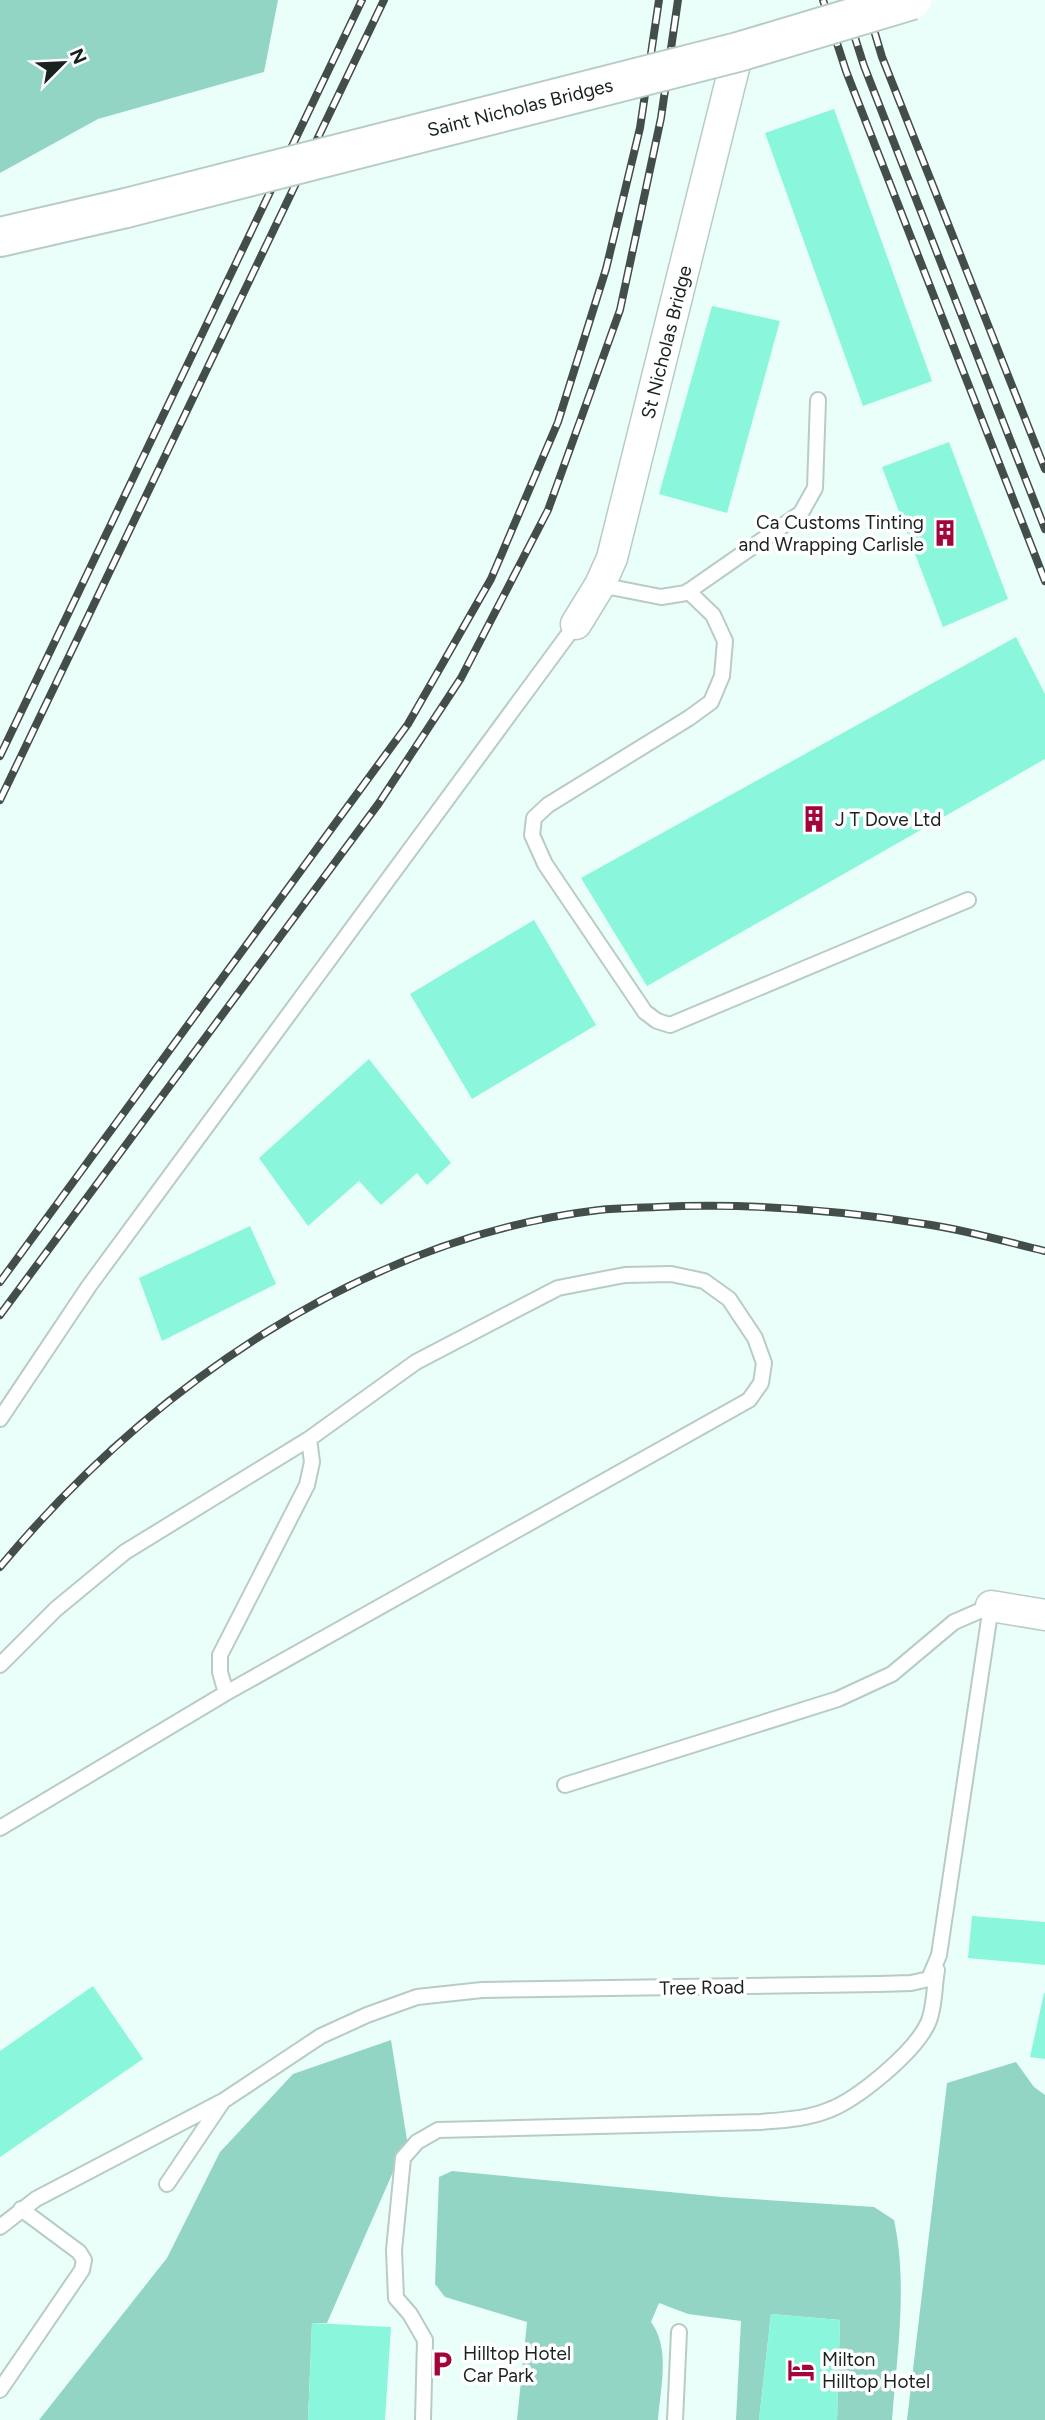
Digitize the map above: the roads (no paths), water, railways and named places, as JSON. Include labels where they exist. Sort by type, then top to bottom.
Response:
[{"type":"street","name":"Saint Nicholas Bridges","points":[[0,237],[126,208],[738,52],[912,0]]},
{"type":"street","name":"St Nicholas Bridge","points":[[576,624],[600,585],[612,558],[738,52]]},
{"type":"street","points":[[991,1606],[1045,1615]]},
{"type":"lane","points":[[600,585],[661,597],[688,591],[705,582],[801,513],[815,488],[818,400]]},
{"type":"lane","points":[[688,591],[713,615],[724,640],[722,676],[710,702],[689,718],[548,806],[534,818],[532,835],[545,864],[645,1012],[657,1021],[670,1025],[968,900]]},
{"type":"lane","points":[[0,1419],[89,1286],[576,624]]},
{"type":"lane","points":[[0,1665],[56,1609],[125,1552],[309,1439],[416,1362],[558,1288],[625,1276],[671,1274],[704,1281],[729,1299],[755,1338],[764,1363],[761,1383],[749,1400],[226,1693],[0,1828]]},
{"type":"lane","points":[[226,1693],[220,1672],[220,1655],[307,1485],[312,1462],[309,1439]]},
{"type":"lane","points":[[565,1785],[838,1699],[892,1674],[954,1622],[991,1606]]},
{"type":"lane","name":"Tree Road","points":[[167,2184],[222,2101],[321,2036],[367,2015],[417,1997],[482,1990],[911,1983],[929,1979],[939,1955],[991,1606]]},
{"type":"lane","points":[[423,2420],[425,2340],[410,2314],[396,2298],[394,2250],[403,2158],[417,2142],[438,2130],[760,2122],[803,2118],[830,2110],[861,2092],[907,2053],[929,2022],[939,1955]]},
{"type":"lane","points":[[0,2227],[36,2199],[222,2101]]},
{"type":"lane","points":[[0,2390],[82,2270],[83,2260],[79,2252],[22,2209]]},
{"type":"lane","points":[[675,2420],[679,2332]]},
{"type":"railway","points":[[0,756],[362,0]]},
{"type":"railway","points":[[0,800],[384,0]]},
{"type":"railway","points":[[0,1282],[408,724],[491,579],[558,422],[606,269],[640,128],[659,0]]},
{"type":"railway","points":[[0,1315],[379,803],[461,678],[548,510],[620,310],[661,118],[678,0]]},
{"type":"railway","points":[[823,0],[846,71],[1045,581]]},
{"type":"railway","points":[[843,0],[864,66],[1045,529]]},
{"type":"railway","points":[[865,0],[882,57],[1045,469]]},
{"type":"railway","points":[[0,1567],[59,1501],[123,1440],[193,1383],[267,1332],[345,1288],[427,1252],[512,1226],[606,1209],[760,1207],[897,1220],[959,1230],[1045,1251]]},
{"type":"place","name":"Ca Customs Tinting and Wrapping Carlisle","points":[[945,533]]},
{"type":"place","name":"J T Dove Ltd","points":[[814,819]]},
{"type":"place","name":"Hilltop Hotel Car Park","points":[[442,2364]]},
{"type":"place","name":"Milton Hilltop Hotel","points":[[801,2370]]}]
